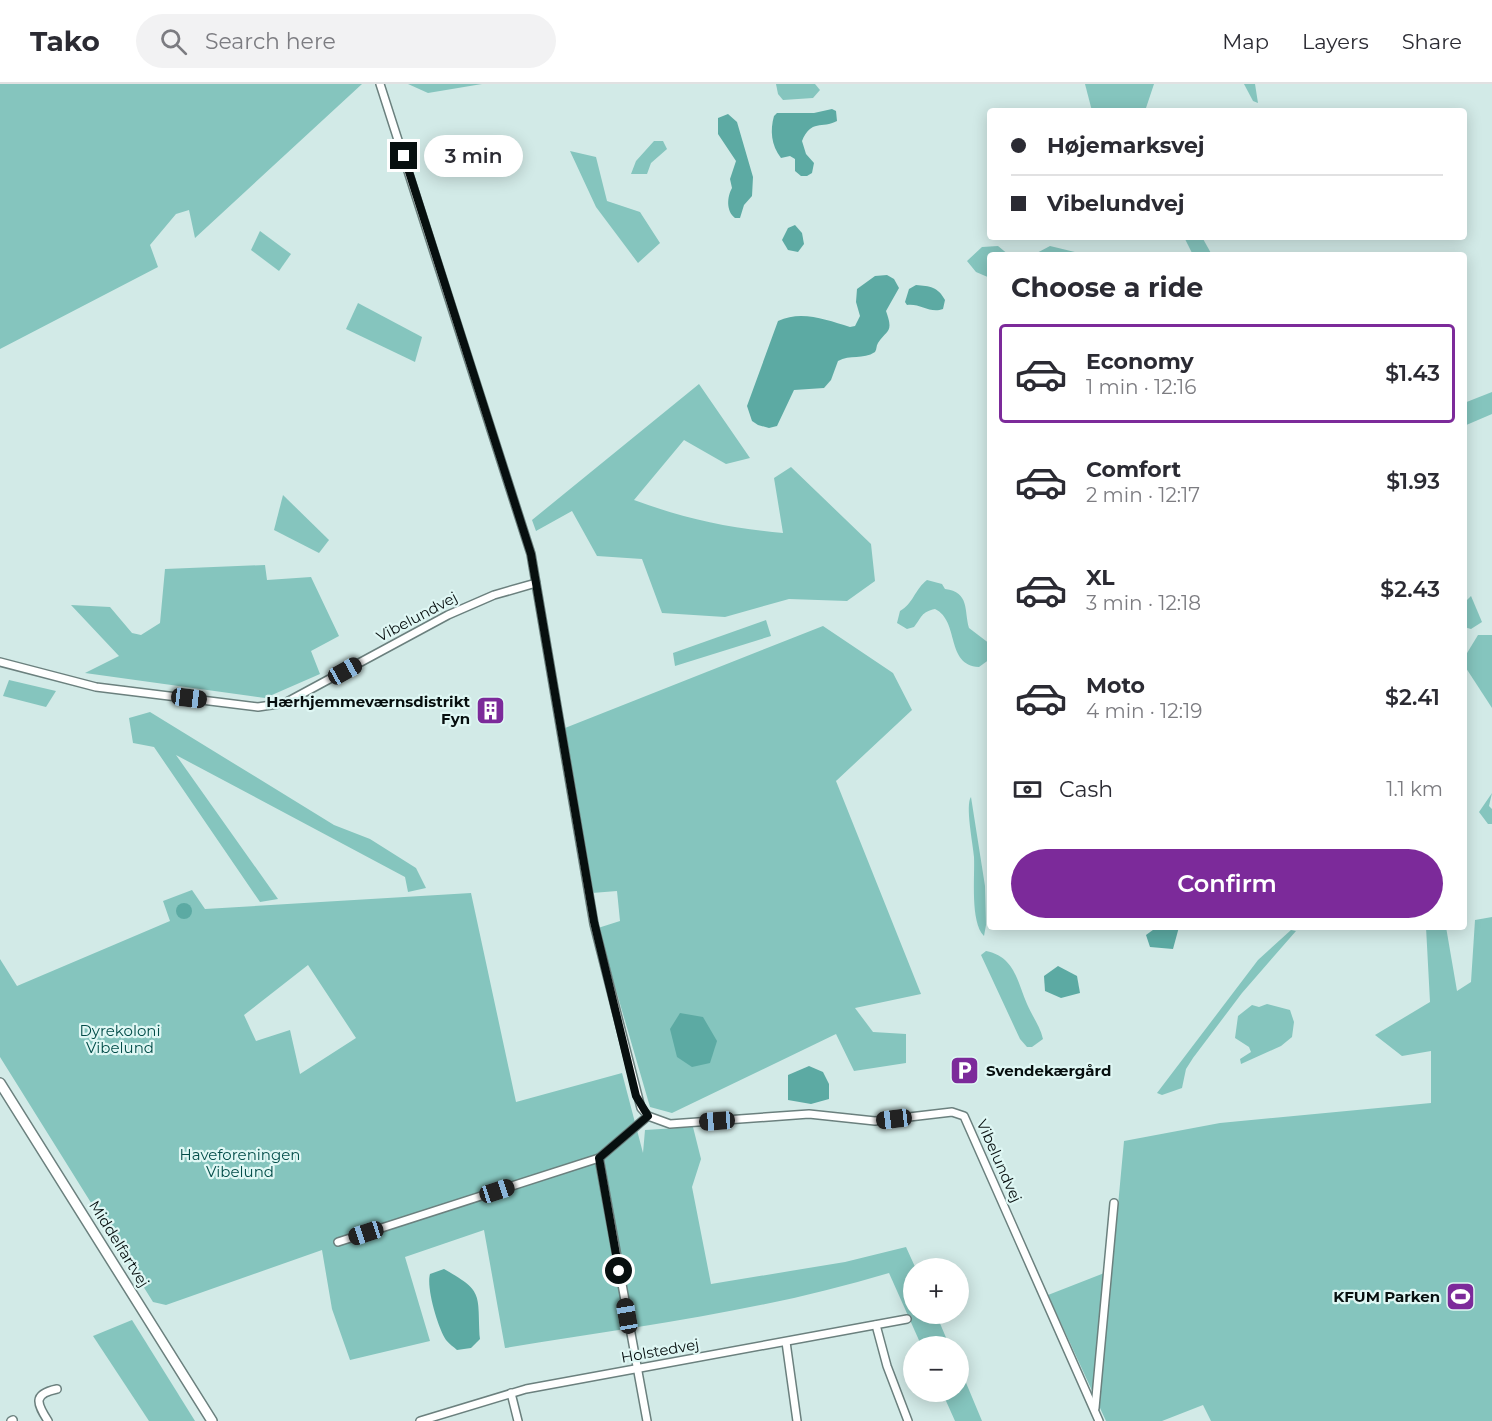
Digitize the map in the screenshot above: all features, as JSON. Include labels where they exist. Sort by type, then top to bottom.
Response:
[{"type":"main road","name":"Middelfartvej","points":[[0,1083],[212,1421]]},
{"type":"street","points":[[338,1242],[599,1158],[648,1116],[636,1096],[594,922],[536,583],[520,515],[380,84]]},
{"type":"street","name":"Vibelundvej","points":[[0,662],[96,687],[258,707],[273,706],[290,700],[483,599],[536,583]]},
{"type":"street","name":"Vibelundvej","points":[[648,1116],[670,1124],[809,1114],[875,1121],[952,1112],[964,1116],[1099,1421]]},
{"type":"street","points":[[599,1158],[647,1421]]},
{"type":"street","name":"Vibelundvej","points":[[1095,1411],[1098,1354],[1114,1203]]},
{"type":"street","name":"Holstedvej","points":[[420,1421],[511,1393],[903,1320]]},
{"type":"street","points":[[876,1324],[887,1366],[908,1421]]},
{"type":"street","points":[[786,1342],[797,1421]]},
{"type":"street","points":[[48,1421],[40,1409],[39,1399],[46,1392],[57,1389]]},
{"type":"street","points":[[511,1393],[519,1421]]},
{"type":"green space","points":[[0,84],[362,84],[195,238],[189,210],[176,214],[150,245],[158,267],[0,349]]},
{"type":"green space","points":[[408,84],[482,84],[428,93]]},
{"type":"green space","points":[[776,84],[815,84],[820,90],[813,98],[783,100],[778,94]]},
{"type":"green space","points":[[1085,84],[1154,84],[1146,108],[1091,108]]},
{"type":"green space","points":[[1244,84],[1255,84],[1258,103],[1253,101]]},
{"type":"green space","points":[[654,141],[663,141],[667,149],[651,163],[647,174],[631,174],[636,161]]},
{"type":"green space","points":[[570,151],[596,157],[607,201],[640,212],[660,243],[638,263],[596,207]]},
{"type":"green space","points":[[260,231],[291,254],[279,271],[251,250]]},
{"type":"green space","points":[[1186,240],[1204,240],[1210,252],[1192,252]]},
{"type":"green space","points":[[998,246],[1005,252],[987,252],[987,277],[976,272],[967,261],[982,247]]},
{"type":"green space","points":[[1050,246],[1075,252],[1039,252]]},
{"type":"green space","points":[[358,303],[422,337],[415,362],[346,329]]},
{"type":"green space","points":[[699,384],[750,458],[726,464],[684,440],[634,500],[707,522],[783,533],[774,478],[791,467],[871,544],[875,581],[847,601],[789,599],[725,617],[662,613],[642,559],[597,556],[572,511],[536,531],[532,520]]},
{"type":"green space","points":[[1492,392],[1492,414],[1467,425],[1467,402]]},
{"type":"green space","points":[[283,495],[329,540],[319,553],[274,530]]},
{"type":"green space","points":[[265,565],[267,580],[311,577],[339,636],[311,651],[320,674],[265,698],[85,673],[119,656],[71,605],[110,607],[132,633],[141,635],[160,623],[165,569]]},
{"type":"green space","points":[[927,580],[942,584],[945,589],[959,594],[964,603],[969,628],[987,642],[987,661],[979,667],[961,659],[948,623],[935,609],[924,613],[914,627],[907,629],[897,623],[900,611]]},
{"type":"green space","points":[[1471,596],[1482,622],[1471,629],[1467,628],[1467,600]]},
{"type":"green space","points":[[766,620],[771,636],[675,666],[673,653]]},
{"type":"green space","points":[[823,626],[893,673],[912,710],[836,781],[921,994],[855,1008],[873,1032],[906,1034],[906,1063],[854,1071],[836,1034],[672,1113],[650,1107],[598,928],[620,921],[617,891],[592,893],[565,728]]},
{"type":"green space","points":[[1478,635],[1492,635],[1492,708],[1467,670],[1467,653]]},
{"type":"green space","points":[[9,680],[56,691],[46,707],[3,696]]},
{"type":"green space","points":[[150,712],[334,825],[370,839],[416,868],[426,888],[408,892],[405,877],[176,755],[278,899],[260,902],[154,747],[133,743],[129,718]]},
{"type":"green space","points":[[1492,793],[1489,806],[1492,809],[1492,824],[1488,824],[1479,812]]},
{"type":"green space","points":[[971,797],[985,886],[984,936],[975,910],[974,857],[969,816]]},
{"type":"green space","points":[[192,890],[205,909],[471,893],[516,1102],[622,1073],[643,1153],[645,1130],[693,1127],[701,1159],[692,1187],[711,1284],[845,1262],[906,1247],[911,1258],[903,1258],[903,1304],[889,1273],[747,1308],[505,1348],[484,1230],[405,1257],[430,1341],[350,1360],[332,1309],[322,1250],[166,1305],[153,1302],[0,1057],[0,959],[17,986],[170,921],[163,901]],"holes":[[[308,965],[356,1038],[300,1074],[290,1030],[256,1041],[244,1015]]]},
{"type":"green space","points":[[1492,917],[1492,1421],[1211,1421],[1203,1405],[1162,1421],[1106,1421],[1048,1295],[1112,1270],[1124,1141],[1220,1123],[1431,1103],[1431,1051],[1402,1056],[1375,1035],[1430,1002],[1426,930],[1447,930],[1457,991],[1471,982],[1475,920]]},
{"type":"green space","points":[[1291,930],[1296,931],[1242,993],[1193,1058],[1186,1069],[1182,1088],[1162,1095],[1157,1093],[1258,960]]},
{"type":"green space","points":[[986,951],[1003,959],[1014,971],[1043,1039],[1032,1047],[1027,1047],[1020,1039],[981,955]]},
{"type":"green space","points":[[1267,1004],[1290,1010],[1294,1022],[1292,1037],[1281,1046],[1241,1064],[1240,1059],[1251,1052],[1249,1047],[1235,1038],[1238,1016],[1252,1005],[1259,1007]]},
{"type":"green space","points":[[132,1320],[195,1421],[149,1421],[93,1336]]},
{"type":"green space","points":[[912,1324],[940,1324],[945,1336],[917,1336]]},
{"type":"green space","points":[[969,1390],[982,1421],[955,1421],[946,1402],[969,1402]]},
{"type":"shaded area","points":[[832,109],[836,111],[837,121],[813,127],[805,134],[802,141],[806,154],[814,163],[812,173],[801,176],[795,171],[795,159],[790,156],[781,158],[775,148],[772,132],[774,116],[777,113],[814,113]]},
{"type":"shaded area","points":[[728,114],[737,122],[753,177],[752,196],[744,205],[740,218],[732,215],[728,204],[732,188],[730,179],[736,161],[718,134],[718,118]]},
{"type":"shaded area","points":[[795,225],[802,233],[804,244],[798,252],[788,250],[782,240],[788,228]]},
{"type":"shaded area","points":[[887,275],[894,279],[899,288],[886,311],[888,330],[878,343],[875,352],[838,361],[831,380],[824,388],[794,390],[777,426],[769,428],[752,421],[747,406],[778,321],[805,316],[850,327],[855,326],[860,316],[856,302],[857,289],[875,276]]},
{"type":"shaded area","points":[[916,285],[929,287],[939,292],[945,300],[943,309],[934,310],[907,305],[905,302],[909,289]]},
{"type":"shaded area","points":[[184,903],[190,905],[192,911],[190,917],[184,919],[178,917],[176,911],[178,905]]},
{"type":"shaded area","points":[[1153,930],[1178,930],[1173,949],[1150,947],[1146,935]]},
{"type":"shaded area","points":[[1058,966],[1077,976],[1080,993],[1061,998],[1045,991],[1044,976]]},
{"type":"shaded area","points":[[680,1013],[703,1017],[717,1041],[710,1063],[692,1067],[677,1057],[670,1029]]},
{"type":"shaded area","points":[[809,1066],[823,1072],[829,1084],[829,1099],[811,1104],[788,1100],[788,1075]]},
{"type":"shaded area","points":[[444,1269],[466,1283],[473,1289],[476,1296],[480,1339],[471,1348],[457,1350],[450,1344],[436,1318],[429,1280],[430,1274]]},
{"type":"place","name":"Hærhjemmeværnsdistrikt Fyn","points":[[491,711]]},
{"type":"place","name":"Svendekærgård","points":[[965,1071]]},
{"type":"place","name":"KFUM Parken","points":[[1461,1297]]},
{"type":"route","points":[[404,156],[531,554],[594,922],[636,1096],[641,1108],[648,1116],[642,1124],[599,1158],[619,1271]]},
{"type":"park label","name":"Dyrekoloni Vibelund","points":[[120,1040]]},
{"type":"park label","name":"Haveforeningen Vibelund","points":[[240,1164]]}]
